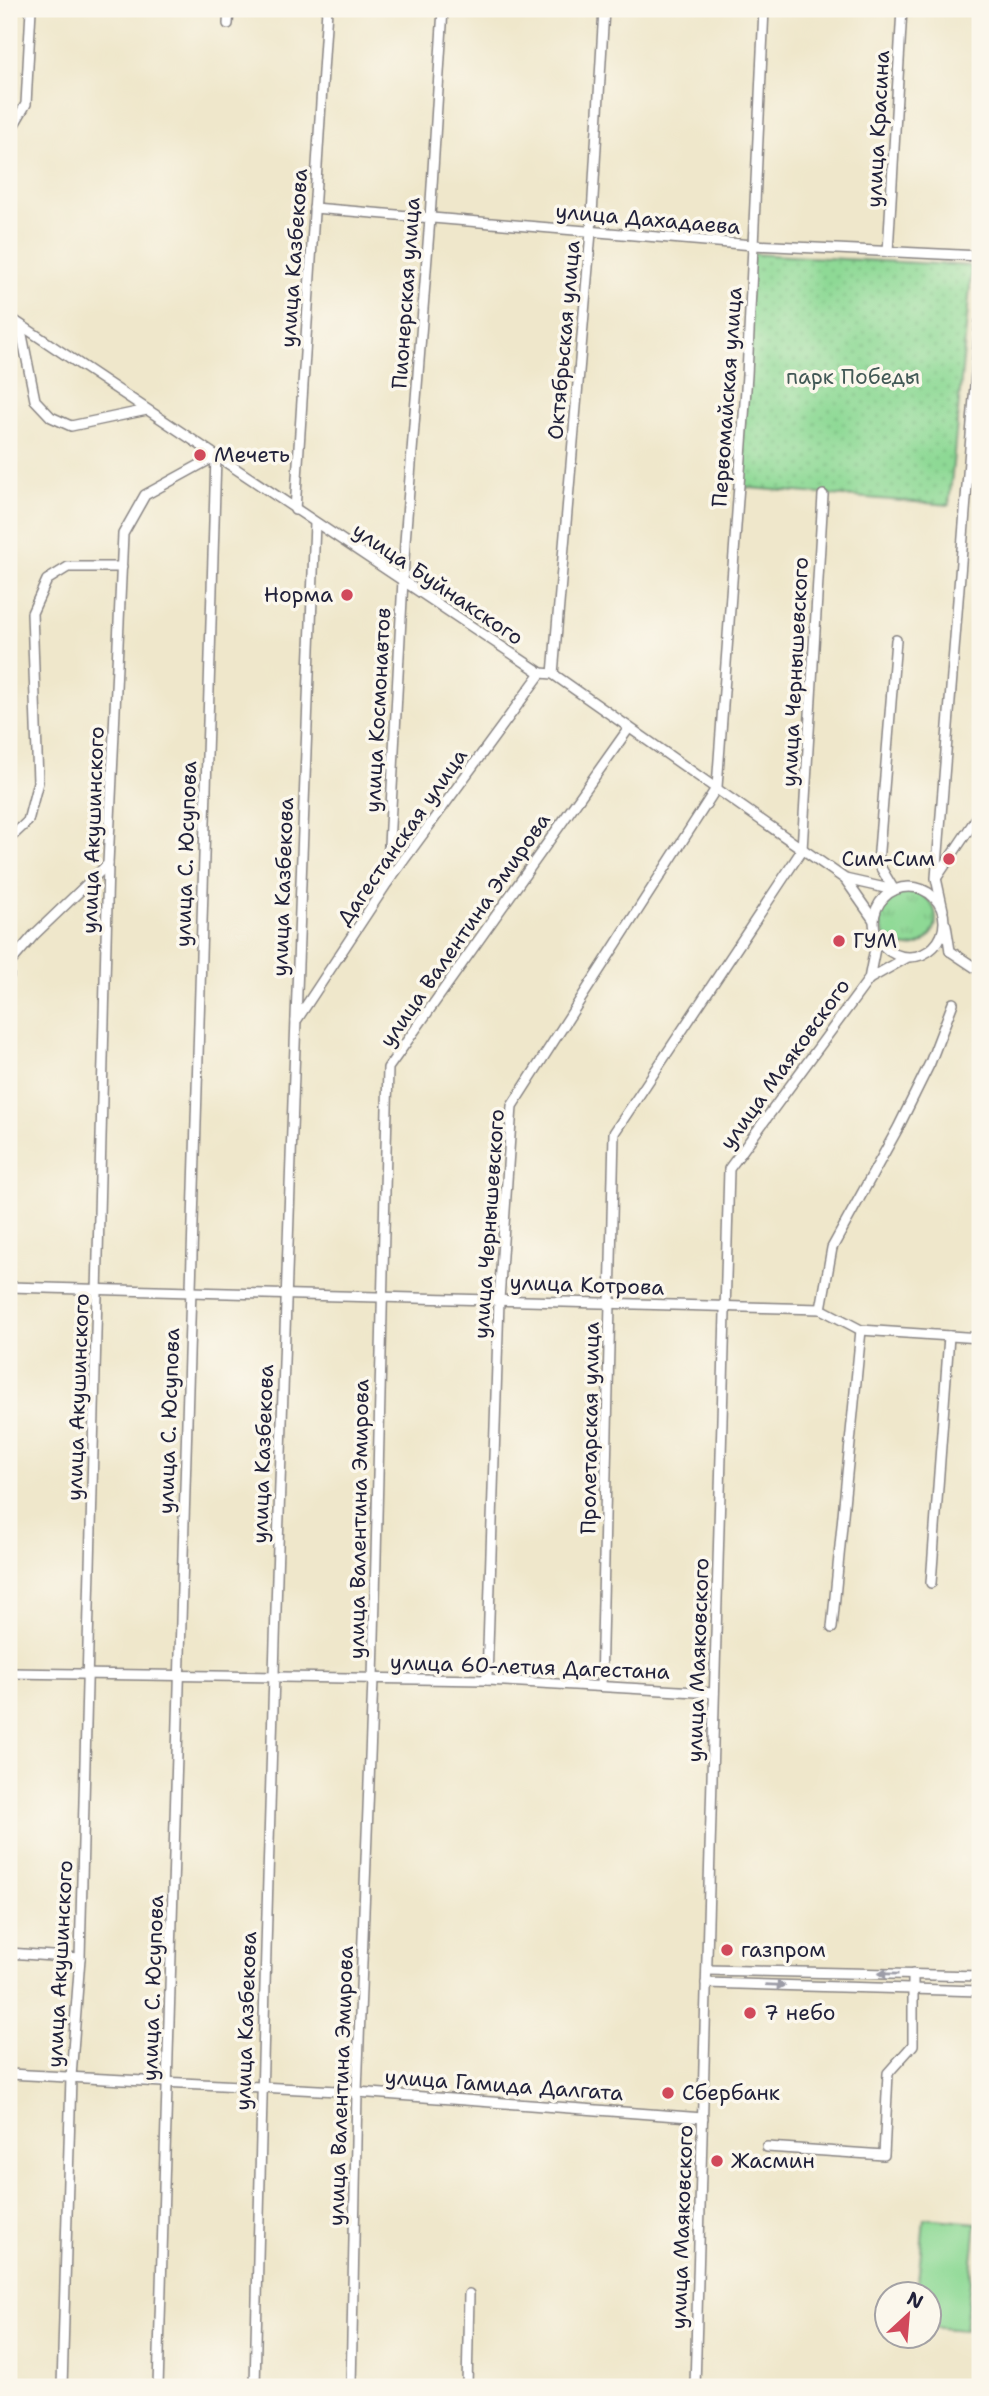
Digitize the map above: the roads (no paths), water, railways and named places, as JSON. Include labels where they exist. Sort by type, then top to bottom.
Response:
[{"type":"street","points":[[9,133],[26,104],[31,9]]},
{"type":"street","points":[[228,24],[229,9]]},
{"type":"street","name":"улица Казбекова","points":[[295,510],[327,9]]},
{"type":"street","name":"Пионерская улица","points":[[402,580],[443,9]]},
{"type":"street","name":"Октябрьская улица","points":[[553,674],[591,232],[604,9]]},
{"type":"street","name":"Первомайская улица","points":[[717,788],[746,388],[764,9]]},
{"type":"street","name":"улица Красина","points":[[888,252],[902,9]]},
{"type":"street","name":"улица Дахадаева","points":[[314,208],[753,245],[980,256]]},
{"type":"street","name":"улица Буйнакского","points":[[9,317],[541,674]]},
{"type":"street","points":[[950,951],[936,878],[980,322]]},
{"type":"street","points":[[20,325],[35,400],[51,416],[71,426],[147,410]]},
{"type":"street","name":"улица Акушинского","points":[[62,2387],[71,2077],[80,1958],[108,864],[123,534],[145,495],[216,456]]},
{"type":"street","name":"улица С. Юсупова","points":[[158,2387],[216,456]]},
{"type":"street","name":"улица Чернышевского","points":[[802,850],[823,495]]},
{"type":"street","name":"улица Казбекова","points":[[255,2387],[286,1294],[314,523]]},
{"type":"street","points":[[9,839],[28,821],[38,782],[33,613],[47,580],[68,567],[122,567]]},
{"type":"street","name":"улица Космонавтов","points":[[387,883],[402,580]]},
{"type":"street","points":[[894,890],[878,863],[896,640]]},
{"type":"street","points":[[541,674],[553,674],[845,879],[873,919],[877,939],[869,979]]},
{"type":"street","name":"Дагестанская улица","points":[[295,1023],[387,883],[541,674]]},
{"type":"street","name":"улица Валентина Эмирова","points":[[351,2387],[357,2092],[373,1679],[388,1068],[629,728]]},
{"type":"street","name":"улица Чернышевского","points":[[487,1681],[499,1300],[512,1106],[717,788]]},
{"type":"street","points":[[914,887],[936,878],[980,814]]},
{"type":"street","name":"Пролетарская улица","points":[[601,1686],[614,1133],[802,850]]},
{"type":"street","points":[[9,976],[9,964],[34,935],[108,864]]},
{"type":"street","points":[[845,879],[894,890]]},
{"type":"street","points":[[873,919],[877,905],[886,894],[904,886],[926,891],[936,899],[943,910]]},
{"type":"street","points":[[928,952],[937,944],[945,921]]},
{"type":"street","points":[[877,939],[884,948],[906,958]]},
{"type":"street","points":[[869,979],[906,958],[928,952],[950,951],[980,971]]},
{"type":"street","name":"улица Маяковского","points":[[695,2387],[729,1169],[869,979]]},
{"type":"street","points":[[821,1310],[832,1248],[898,1128],[930,1063],[953,1003]]},
{"type":"street","name":"улица Котрова","points":[[9,1287],[821,1310],[861,1330],[980,1338]]},
{"type":"street","points":[[832,1628],[861,1330]]},
{"type":"street","points":[[931,1583],[949,1336]]},
{"type":"street","name":"улица 60-летия Дагестана","points":[[9,1673],[487,1681],[715,1693]]},
{"type":"street","points":[[9,1953],[80,1958]]},
{"type":"street","points":[[707,1970],[980,1976]]},
{"type":"street","points":[[768,2147],[884,2155],[888,2073],[913,2045],[913,1974]]},
{"type":"street","points":[[706,1983],[980,1991]]},
{"type":"street","name":"улица Гамида Далгата","points":[[9,2074],[357,2092],[702,2118]]},
{"type":"street","points":[[467,2387],[469,2294]]},
{"type":"place","name":"Мечеть","points":[[200,455]]},
{"type":"place","name":"Норма","points":[[347,595]]},
{"type":"place","name":"Сим-Сим","points":[[949,859]]},
{"type":"place","name":"ГУМ","points":[[839,941]]},
{"type":"place","name":"газпром","points":[[727,1950]]},
{"type":"place","name":"7 небо","points":[[750,2013]]},
{"type":"place","name":"Сбербанк","points":[[668,2093]]},
{"type":"place","name":"Жасмин","points":[[717,2161]]},
{"type":"park label","name":"парк Победы","points":[[853,377]]}]
